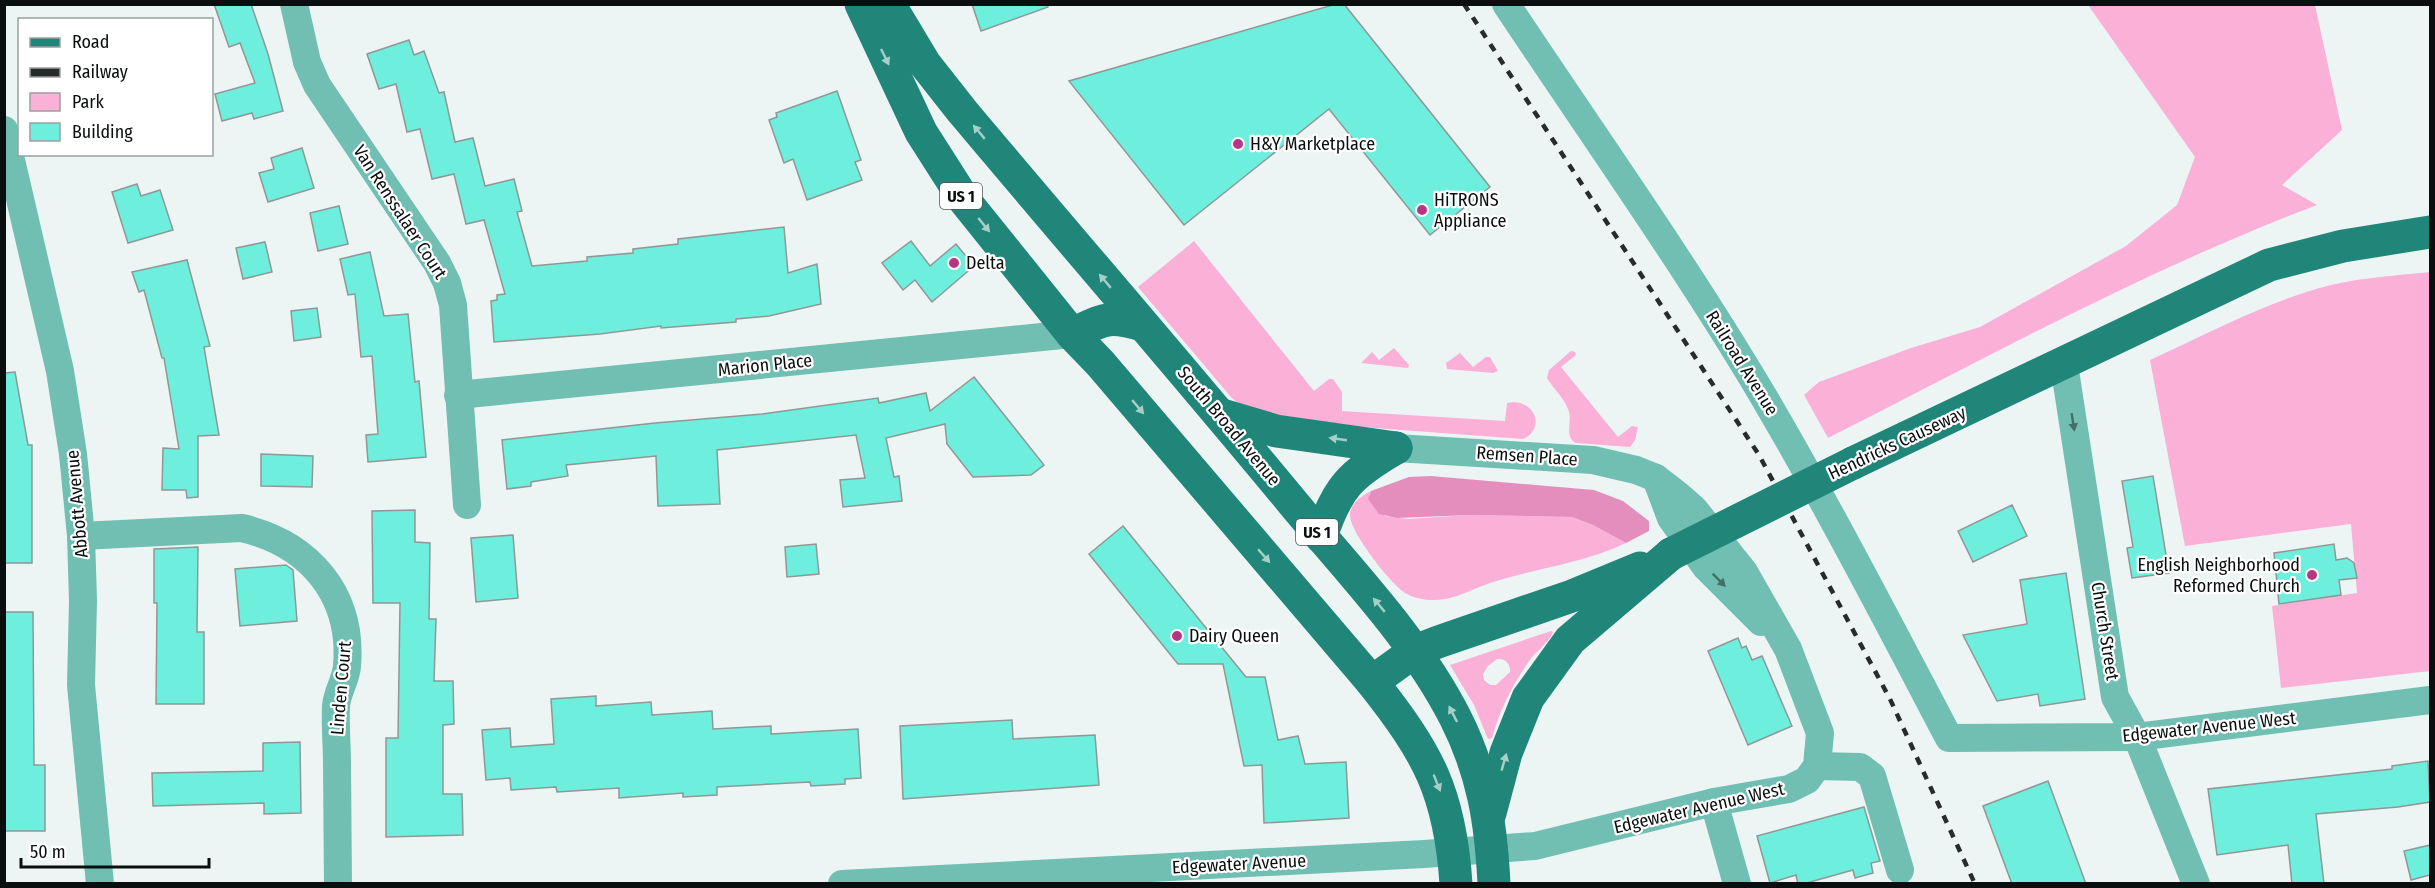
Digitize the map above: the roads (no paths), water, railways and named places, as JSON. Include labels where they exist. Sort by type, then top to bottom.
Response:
[{"type":"main road","name":"US 1","points":[[861,4],[921,132],[965,201],[1072,333],[1372,681],[1413,736],[1434,774],[1444,801],[1455,868]]},
{"type":"main road","name":"South Broad Avenue","points":[[889,4],[941,86],[1219,414],[1415,651],[1439,688],[1464,737],[1482,785],[1490,834],[1494,884]]},
{"type":"main road","name":"Hendricks Causeway","points":[[1372,681],[1415,651],[1572,596],[1671,554],[1853,463],[2269,265],[2343,246],[2430,232]]},
{"type":"main road","points":[[1072,333],[1107,319],[1117,318],[1143,325]]},
{"type":"main road","points":[[1219,414],[1276,430],[1396,448]]},
{"type":"main road","points":[[1322,537],[1330,509],[1340,492],[1362,470],[1396,448]]},
{"type":"main road","points":[[1490,834],[1506,753],[1527,698],[1570,640],[1671,554]]},
{"type":"street","name":"Van Renssalaer Court","points":[[294,4],[307,62],[317,85],[430,252],[447,283],[453,305],[467,505]]},
{"type":"street","name":"Railroad Avenue","points":[[1506,4],[1694,285],[1764,397],[1950,738]]},
{"type":"street","name":"Abbott Avenue","points":[[4,130],[60,371],[73,454],[81,536],[83,601],[81,685],[100,884]]},
{"type":"street","name":"Marion Place","points":[[458,395],[1072,333]]},
{"type":"street","name":"Church Street","points":[[2064,364],[2115,697],[2137,737],[2196,884]]},
{"type":"street","name":"Remsen Place","points":[[1396,448],[1593,460],[1636,470],[1656,478],[1694,509],[1731,555],[1744,572],[1788,649],[1808,696],[1820,733],[1817,766]]},
{"type":"street","name":"Linden Court","points":[[81,536],[243,528],[266,533],[291,546],[313,564],[331,588],[342,614],[348,644],[347,669],[336,704],[338,884]]},
{"type":"street","name":"Edgewater Avenue West","points":[[1950,738],[2137,737],[2430,700]]},
{"type":"street","name":"Edgewater Avenue West","points":[[1490,834],[1535,846],[1714,802],[1789,789],[1807,780],[1817,766]]},
{"type":"street","points":[[1817,766],[1860,767],[1872,776],[1900,870]]},
{"type":"street","points":[[1714,802],[1737,884]]},
{"type":"street","name":"Edgewater Avenue","points":[[842,884],[1455,868],[1490,834]]},
{"type":"railway","points":[[1464,4],[1759,455],[1890,699],[1975,884]]},
{"type":"place","name":"H&Y Marketplace","points":[[1238,144]]},
{"type":"place","name":"HiTRONS Appliance","points":[[1422,210]]},
{"type":"place","name":"Delta","points":[[954,263]]},
{"type":"place","name":"English Neighborhood Reformed Church","points":[[2312,575]]},
{"type":"place","name":"Dairy Queen","points":[[1177,636]]}]
